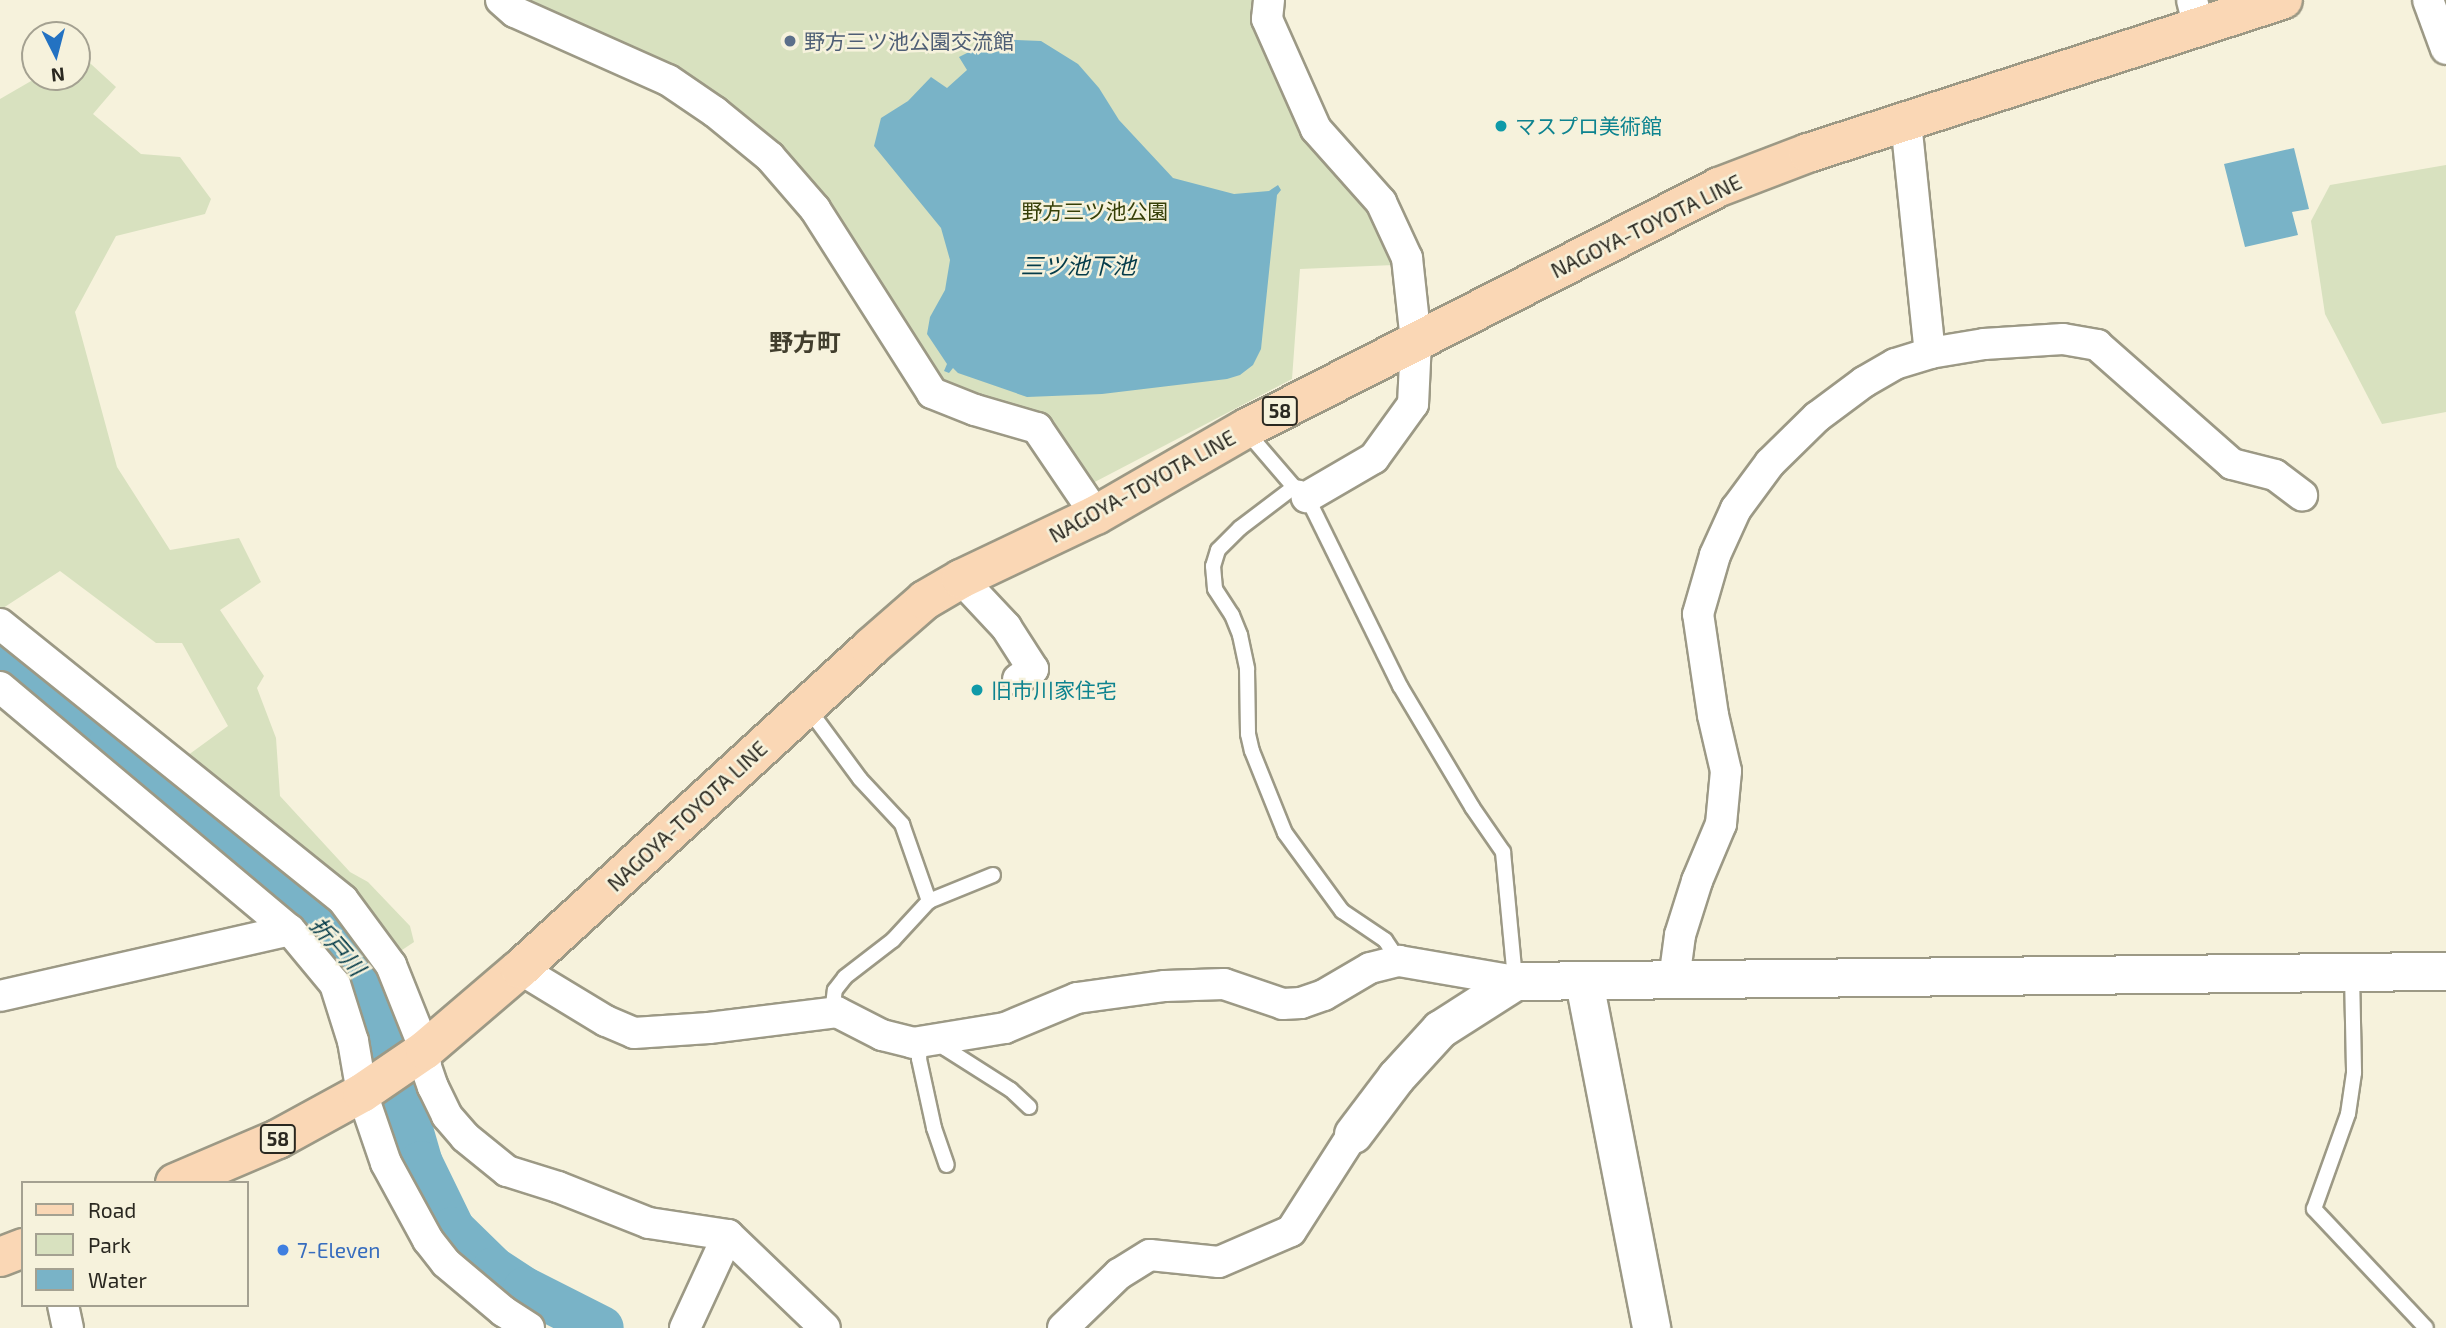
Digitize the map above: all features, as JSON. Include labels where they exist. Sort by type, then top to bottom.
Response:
[{"type":"main road","name":"NAGOYA-TOYOTA LINE","points":[[180,1181],[278,1139],[368,1089],[420,1054],[520,970],[806,705],[925,600],[961,579],[1096,515],[1245,429],[1719,187],[1808,153],[1906,122],[2196,14],[2283,0]]},
{"type":"main road","points":[[0,1257],[21,1249]]},
{"type":"street","points":[[501,0],[515,12],[668,80],[715,112],[770,157],[815,209],[933,393],[975,410],[1037,428],[1096,515]]},
{"type":"street","points":[[1269,0],[1267,19],[1315,129],[1381,202],[1407,258],[1416,341],[1413,404],[1374,458],[1301,492]]},
{"type":"street","points":[[2428,0],[2446,49]]},
{"type":"street","points":[[1906,122],[1930,353]]},
{"type":"street","points":[[1674,980],[1680,935],[1697,881],[1721,824],[1726,771],[1713,715],[1698,614],[1715,555],[1736,509],[1770,463],[1817,417],[1864,382],[1895,364],[1930,353],[1984,344],[2063,339],[2097,345],[2232,464],[2275,475],[2302,495]]},
{"type":"street","points":[[961,579],[1006,627],[1032,668],[1018,680]]},
{"type":"street","points":[[0,624],[343,900],[391,965],[420,1054],[447,1116],[465,1137],[507,1171],[558,1187],[649,1223],[728,1235],[825,1328]]},
{"type":"street","points":[[0,687],[290,930],[335,984],[368,1089],[386,1163],[428,1240],[446,1263],[503,1311],[529,1328]]},
{"type":"street","points":[[0,996],[290,930]]},
{"type":"street","points":[[520,970],[606,1021],[634,1032],[709,1028],[837,1012],[883,1035],[913,1043],[1005,1028],[1077,998],[1165,986],[1224,984],[1283,1004],[1301,1003],[1324,995],[1370,968],[1399,961],[1515,981],[1584,982],[2446,971]]},
{"type":"street","points":[[1063,1328],[1119,1274],[1150,1255],[1219,1262],[1291,1231],[1353,1134],[1396,1077],[1440,1029],[1515,981]]},
{"type":"street","points":[[1584,982],[1651,1328]]},
{"type":"street","points":[[685,1328],[728,1235]]},
{"type":"street","points":[[63,1307],[68,1328]]},
{"type":"lane","points":[[1245,429],[1301,492],[1400,686],[1472,807],[1503,852],[1515,981]]},
{"type":"lane","points":[[1301,492],[1240,527],[1218,550],[1213,566],[1215,590],[1232,615],[1240,635],[1247,668],[1248,734],[1252,751],[1285,832],[1342,911],[1385,940],[1399,961]]},
{"type":"lane","points":[[806,705],[860,779],[902,824],[929,901]]},
{"type":"lane","points":[[832,1013],[835,990],[845,977],[893,940],[929,901],[993,875]]},
{"type":"lane","points":[[2352,972],[2354,1073],[2347,1114],[2314,1209],[2426,1328]]},
{"type":"lane","points":[[947,1165],[934,1128],[921,1071],[929,1041],[945,1048],[1011,1090],[1029,1107]]},
{"type":"green space","name":"野方三ツ池公園","points":[[522,0],[1261,0],[1373,205],[1394,265],[1300,269],[1292,379],[1089,485],[1048,418],[939,383],[823,200]]},
{"type":"green space","points":[[91,64],[116,87],[93,114],[141,154],[180,157],[211,199],[205,214],[116,236],[75,312],[117,467],[170,550],[239,538],[261,582],[220,610],[264,676],[257,688],[276,738],[280,796],[350,872],[368,882],[410,926],[414,942],[396,954],[180,761],[228,726],[182,643],[156,643],[60,571],[0,610],[0,99],[21,87],[21,91],[91,91]]},
{"type":"green space","points":[[2446,165],[2446,412],[2382,424],[2325,314],[2311,221],[2330,185]]},
{"type":"water","name":"三ツ池下池","points":[[995,39],[1041,41],[1078,64],[1099,88],[1119,120],[1173,178],[1234,194],[1269,191],[1278,185],[1281,190],[1277,195],[1261,349],[1253,365],[1240,375],[1227,379],[1102,394],[1027,397],[958,373],[953,368],[949,373],[944,371],[947,364],[927,334],[930,317],[945,290],[950,260],[941,228],[874,146],[881,118],[908,101],[931,77],[947,88],[967,70],[959,57]]},
{"type":"water","points":[[2294,148],[2309,209],[2292,212],[2298,235],[2245,247],[2224,164]]},
{"type":"waterway","name":"折戸川","points":[[0,654],[111,743],[329,928],[366,973],[421,1163],[453,1229],[494,1269],[525,1289],[602,1328]]},
{"type":"place","name":"野方三ツ池公園交流館","points":[[790,41]]},
{"type":"place","name":"マスプロ美術館","points":[[1501,126]]},
{"type":"place","name":"旧市川家住宅","points":[[977,690]]},
{"type":"place","name":"7-Eleven","points":[[283,1250]]},
{"type":"district","name":"野方町","points":[[805,342]]}]
